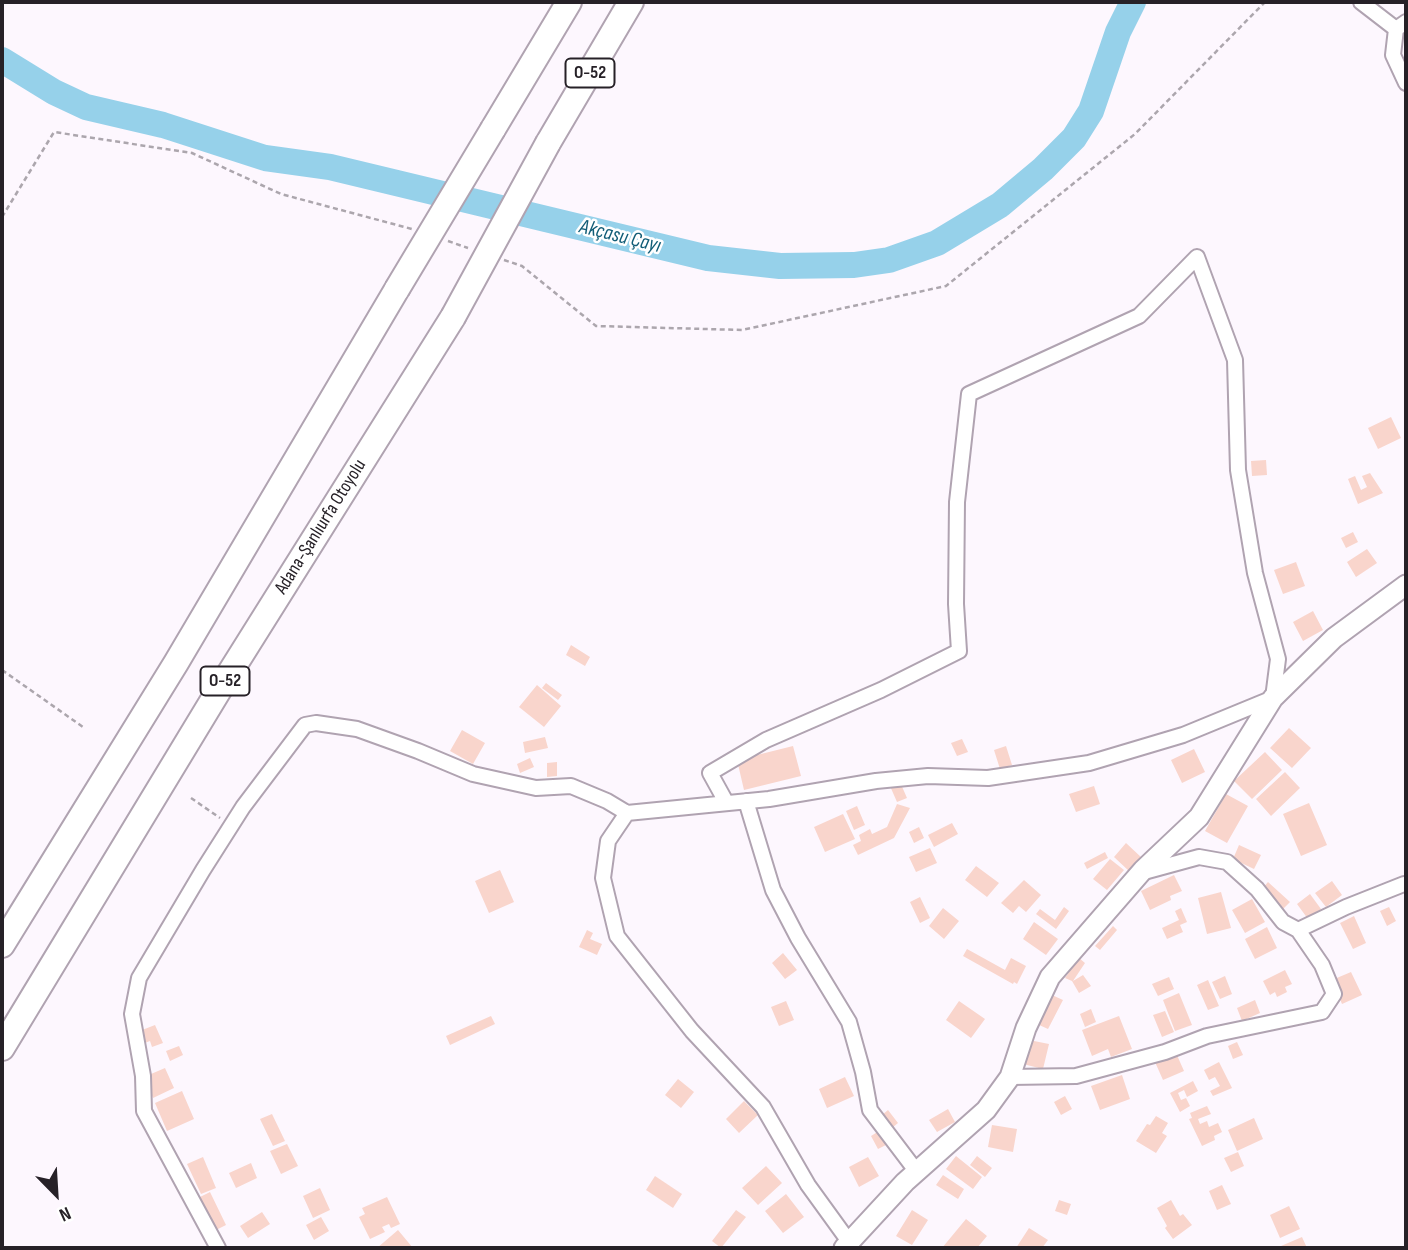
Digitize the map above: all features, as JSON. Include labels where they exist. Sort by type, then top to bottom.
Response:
[{"type":"highway","name":"O-52","points":[[2,945],[183,651],[569,2]]},
{"type":"highway","name":"Adana-Şanlıurfa Otoyolu","points":[[2,1048],[212,702],[453,317],[548,143],[631,2]]},
{"type":"street","points":[[1361,2],[1401,26],[1393,55],[1406,83]]},
{"type":"street","points":[[726,803],[710,773],[766,740],[881,690],[959,652],[956,604],[957,502],[969,394],[1139,316],[1197,257],[1235,360],[1238,470],[1255,573],[1278,659],[1273,698]]},
{"type":"street","points":[[627,813],[608,841],[603,878],[617,936],[692,1031],[763,1108],[847,1245],[917,1171],[986,1110],[1010,1076],[1026,1028],[1050,977],[1141,872],[1199,817],[1273,698],[1334,638],[1406,585]]},
{"type":"street","points":[[218,1248],[144,1111],[143,1076],[132,1014],[139,978],[231,826],[305,725],[316,723],[357,730],[473,774],[536,788],[571,786],[607,801],[627,813],[746,801],[876,781],[928,776],[988,778],[1089,763],[1183,735],[1273,698]]},
{"type":"street","points":[[746,801],[773,890],[798,938],[849,1022],[870,1110],[917,1171]]},
{"type":"street","points":[[1010,1076],[1076,1076],[1165,1052],[1207,1036],[1322,1012],[1334,994],[1322,965],[1298,930],[1283,922],[1257,889],[1227,862],[1199,857],[1141,872]]},
{"type":"street","points":[[1298,930],[1404,884]]},
{"type":"path","points":[[496,258],[522,266],[596,326],[742,330],[946,285],[1135,134],[1265,2]]},
{"type":"path","points":[[2,217],[54,132],[192,153],[281,194],[420,231]]},
{"type":"path","points":[[445,240],[471,249]]},
{"type":"path","points":[[2,670],[83,727]]},
{"type":"path","points":[[191,798],[231,826]]},
{"type":"building","points":[[1391,417],[1401,438],[1378,449],[1368,428]]},
{"type":"building","points":[[1266,460],[1267,475],[1252,476],[1251,461]]},
{"type":"building","points":[[1370,473],[1383,493],[1358,504],[1348,479],[1355,476],[1361,490],[1367,487],[1362,476]]},
{"type":"building","points":[[1353,532],[1358,542],[1346,548],[1341,538]]},
{"type":"building","points":[[1367,549],[1377,563],[1356,577],[1347,562]]},
{"type":"building","points":[[1296,562],[1305,586],[1283,594],[1274,570]]},
{"type":"building","points":[[1313,611],[1323,630],[1303,641],[1293,622]]},
{"type":"building","points":[[571,645],[590,657],[585,666],[566,655]]},
{"type":"building","points":[[546,683],[562,695],[558,700],[542,688]]},
{"type":"building","points":[[537,685],[561,706],[544,727],[519,707]]},
{"type":"building","points":[[1289,728],[1311,748],[1292,768],[1270,748]]},
{"type":"building","points":[[462,730],[485,743],[473,764],[450,751]]},
{"type":"building","points":[[545,737],[548,748],[525,753],[523,742]]},
{"type":"building","points":[[962,739],[968,752],[957,756],[951,743]]},
{"type":"building","points":[[793,746],[801,776],[744,790],[737,760]]},
{"type":"building","points":[[1006,746],[1012,765],[1000,769],[994,750]]},
{"type":"building","points":[[1194,749],[1205,772],[1182,783],[1171,760]]},
{"type":"building","points":[[1265,752],[1282,770],[1252,799],[1234,781]]},
{"type":"building","points":[[530,758],[534,767],[520,773],[517,764]]},
{"type":"building","points":[[557,762],[557,776],[547,777],[547,763]]},
{"type":"building","points":[[1285,772],[1300,788],[1271,816],[1256,799]]},
{"type":"building","points":[[900,782],[907,798],[897,802],[890,786]]},
{"type":"building","points":[[1094,786],[1100,804],[1076,812],[1069,794]]},
{"type":"building","points":[[1226,794],[1248,806],[1227,843],[1205,831]]},
{"type":"building","points":[[1309,803],[1327,845],[1301,856],[1283,814]]},
{"type":"building","points":[[897,804],[910,808],[894,838],[858,855],[853,845],[861,841],[859,835],[870,829],[872,834],[887,827]]},
{"type":"building","points":[[857,806],[865,825],[854,830],[846,811]]},
{"type":"building","points":[[843,814],[855,839],[825,852],[814,827]]},
{"type":"building","points":[[952,823],[958,834],[934,847],[928,835]]},
{"type":"building","points":[[919,827],[924,838],[914,843],[909,832]]},
{"type":"building","points":[[1126,843],[1142,858],[1130,872],[1114,857]]},
{"type":"building","points":[[1239,845],[1261,855],[1254,869],[1233,859]]},
{"type":"building","points":[[930,848],[937,863],[916,872],[909,857]]},
{"type":"building","points":[[1105,852],[1108,858],[1087,869],[1084,863]]},
{"type":"building","points":[[1110,859],[1124,870],[1107,890],[1093,879]]},
{"type":"building","points":[[976,866],[999,883],[987,897],[965,880]]},
{"type":"building","points":[[500,870],[514,902],[489,913],[475,881]]},
{"type":"building","points":[[1174,875],[1182,891],[1170,896],[1171,900],[1150,910],[1141,891]]},
{"type":"building","points":[[1024,880],[1041,895],[1026,912],[1019,906],[1013,913],[1001,903]]},
{"type":"building","points":[[1332,881],[1342,895],[1326,907],[1315,893]]},
{"type":"building","points":[[1268,882],[1290,902],[1283,909],[1262,889]]},
{"type":"building","points":[[1221,892],[1231,928],[1207,934],[1198,898]]},
{"type":"building","points":[[1310,894],[1321,909],[1308,919],[1297,904]]},
{"type":"building","points":[[920,897],[930,918],[920,923],[910,902]]},
{"type":"building","points":[[1252,899],[1265,922],[1245,933],[1232,910]]},
{"type":"building","points":[[1064,907],[1069,911],[1056,929],[1036,914],[1040,909],[1055,920]]},
{"type":"building","points":[[1389,907],[1396,921],[1387,926],[1380,911]]},
{"type":"building","points":[[943,908],[959,921],[944,939],[929,926]]},
{"type":"building","points":[[1181,908],[1187,922],[1180,925],[1183,932],[1167,939],[1162,928],[1179,920],[1175,911]]},
{"type":"building","points":[[1354,916],[1366,943],[1353,949],[1340,923]]},
{"type":"building","points":[[1034,922],[1058,939],[1046,955],[1023,939]]},
{"type":"building","points":[[1113,926],[1117,930],[1100,950],[1095,946]]},
{"type":"building","points":[[1267,927],[1277,948],[1255,959],[1245,939]]},
{"type":"building","points":[[587,930],[593,933],[590,939],[602,944],[597,955],[579,947]]},
{"type":"building","points":[[967,949],[1005,970],[1011,958],[1026,966],[1017,984],[1013,984],[963,956]]},
{"type":"building","points":[[783,953],[797,970],[785,979],[772,963]]},
{"type":"building","points":[[1079,958],[1085,963],[1073,981],[1083,975],[1091,986],[1079,993],[1072,981],[1065,978]]},
{"type":"building","points":[[1285,970],[1292,984],[1285,987],[1287,992],[1277,997],[1275,992],[1270,995],[1263,981]]},
{"type":"building","points":[[1351,972],[1362,995],[1342,1004],[1332,980]]},
{"type":"building","points":[[1225,976],[1232,994],[1220,999],[1212,982]]},
{"type":"building","points":[[1169,977],[1174,989],[1158,996],[1152,984]]},
{"type":"building","points":[[1208,980],[1219,1006],[1208,1010],[1197,985]]},
{"type":"building","points":[[1179,993],[1192,1025],[1175,1031],[1163,1000]]},
{"type":"building","points":[[1052,995],[1063,1000],[1048,1029],[1037,1024]]},
{"type":"building","points":[[1255,1000],[1260,1013],[1242,1021],[1237,1008]]},
{"type":"building","points":[[786,1001],[794,1020],[779,1026],[771,1007]]},
{"type":"building","points":[[959,1001],[985,1019],[971,1038],[946,1020]]},
{"type":"building","points":[[1091,1009],[1096,1022],[1085,1027],[1080,1014]]},
{"type":"building","points":[[1165,1011],[1174,1032],[1162,1037],[1153,1015]]},
{"type":"building","points":[[491,1016],[495,1024],[450,1045],[446,1036]]},
{"type":"building","points":[[1119,1016],[1132,1049],[1111,1057],[1108,1049],[1092,1056],[1082,1030]]},
{"type":"building","points":[[155,1025],[163,1043],[152,1047],[150,1041],[142,1044],[137,1032]]},
{"type":"building","points":[[1029,1040],[1049,1044],[1043,1069],[1023,1064]]},
{"type":"building","points":[[1237,1042],[1243,1055],[1233,1059],[1228,1046]]},
{"type":"building","points":[[179,1046],[183,1055],[170,1061],[166,1051]]},
{"type":"building","points":[[1176,1053],[1184,1071],[1163,1080],[1155,1062]]},
{"type":"building","points":[[1219,1062],[1232,1088],[1213,1096],[1210,1091],[1220,1086],[1215,1077],[1209,1080],[1204,1070]]},
{"type":"building","points":[[165,1068],[174,1088],[153,1098],[144,1077]]},
{"type":"building","points":[[1122,1075],[1130,1099],[1100,1110],[1091,1086]]},
{"type":"building","points":[[845,1077],[854,1096],[827,1108],[819,1089]]},
{"type":"building","points":[[678,1079],[694,1092],[681,1108],[665,1095]]},
{"type":"building","points":[[1193,1081],[1198,1091],[1187,1097],[1184,1090],[1178,1093],[1181,1100],[1186,1098],[1190,1106],[1180,1112],[1170,1093]]},
{"type":"building","points":[[182,1091],[194,1119],[167,1131],[155,1103]]},
{"type":"building","points":[[1065,1096],[1072,1109],[1061,1115],[1054,1102]]},
{"type":"building","points":[[744,1101],[758,1115],[739,1133],[726,1119]]},
{"type":"building","points":[[1207,1106],[1211,1114],[1198,1119],[1200,1124],[1207,1121],[1209,1127],[1218,1123],[1222,1132],[1214,1136],[1215,1140],[1202,1146],[1189,1119],[1192,1118],[1190,1113]]},
{"type":"building","points":[[948,1109],[955,1122],[937,1132],[929,1120]]},
{"type":"building","points":[[888,1110],[898,1123],[892,1128],[882,1115]]},
{"type":"building","points":[[272,1114],[285,1141],[273,1146],[260,1119]]},
{"type":"building","points":[[1156,1116],[1168,1123],[1162,1133],[1167,1136],[1156,1153],[1136,1141]]},
{"type":"building","points":[[1254,1118],[1263,1139],[1237,1151],[1228,1130]]},
{"type":"building","points":[[992,1125],[1017,1129],[1013,1152],[988,1147]]},
{"type":"building","points":[[879,1131],[886,1145],[878,1149],[871,1136]]},
{"type":"building","points":[[287,1144],[298,1166],[281,1174],[270,1151]]},
{"type":"building","points":[[1238,1152],[1244,1166],[1231,1172],[1224,1158]]},
{"type":"building","points":[[956,1156],[982,1177],[973,1189],[946,1169]]},
{"type":"building","points":[[977,1156],[992,1168],[985,1177],[970,1165]]},
{"type":"building","points":[[203,1157],[216,1188],[201,1194],[187,1164]]},
{"type":"building","points":[[868,1157],[879,1176],[859,1187],[849,1167]]},
{"type":"building","points":[[251,1163],[257,1178],[236,1188],[229,1173]]},
{"type":"building","points":[[766,1166],[782,1183],[758,1205],[742,1188]]},
{"type":"building","points":[[943,1175],[964,1189],[958,1199],[936,1185]]},
{"type":"building","points":[[655,1176],[682,1194],[673,1208],[646,1190]]},
{"type":"building","points":[[1222,1185],[1231,1204],[1217,1210],[1209,1191]]},
{"type":"building","points":[[320,1188],[330,1210],[313,1218],[303,1196]]},
{"type":"building","points":[[210,1192],[226,1225],[214,1231],[198,1198]]},
{"type":"building","points":[[786,1194],[804,1217],[783,1233],[765,1211]]},
{"type":"building","points":[[387,1197],[400,1224],[391,1228],[389,1224],[382,1227],[385,1232],[370,1239],[359,1217],[365,1214],[362,1208]]},
{"type":"building","points":[[1059,1200],[1071,1204],[1067,1215],[1055,1211]]},
{"type":"building","points":[[1171,1200],[1180,1216],[1183,1214],[1192,1225],[1173,1239],[1157,1208]]},
{"type":"building","points":[[1289,1206],[1300,1229],[1280,1238],[1270,1215]]},
{"type":"building","points":[[736,1210],[746,1217],[721,1248],[712,1241]]},
{"type":"building","points":[[912,1210],[928,1220],[912,1245],[896,1236]]},
{"type":"building","points":[[262,1212],[270,1224],[248,1238],[240,1226]]},
{"type":"building","points":[[321,1217],[329,1231],[314,1240],[306,1225]]},
{"type":"building","points":[[966,1219],[987,1236],[977,1248],[942,1248]]},
{"type":"building","points":[[1029,1228],[1048,1240],[1042,1248],[1016,1248]]},
{"type":"building","points":[[398,1230],[413,1248],[377,1248]]},
{"type":"building","points":[[1302,1237],[1307,1248],[1281,1246]]},
{"type":"waterway","name":"Akçasu Çayı","points":[[2,60],[54,92],[86,107],[163,125],[265,158],[330,167],[708,258],[780,266],[854,265],[889,260],[937,243],[1000,205],[1043,169],[1074,138],[1091,111],[1118,32],[1133,2]]}]
